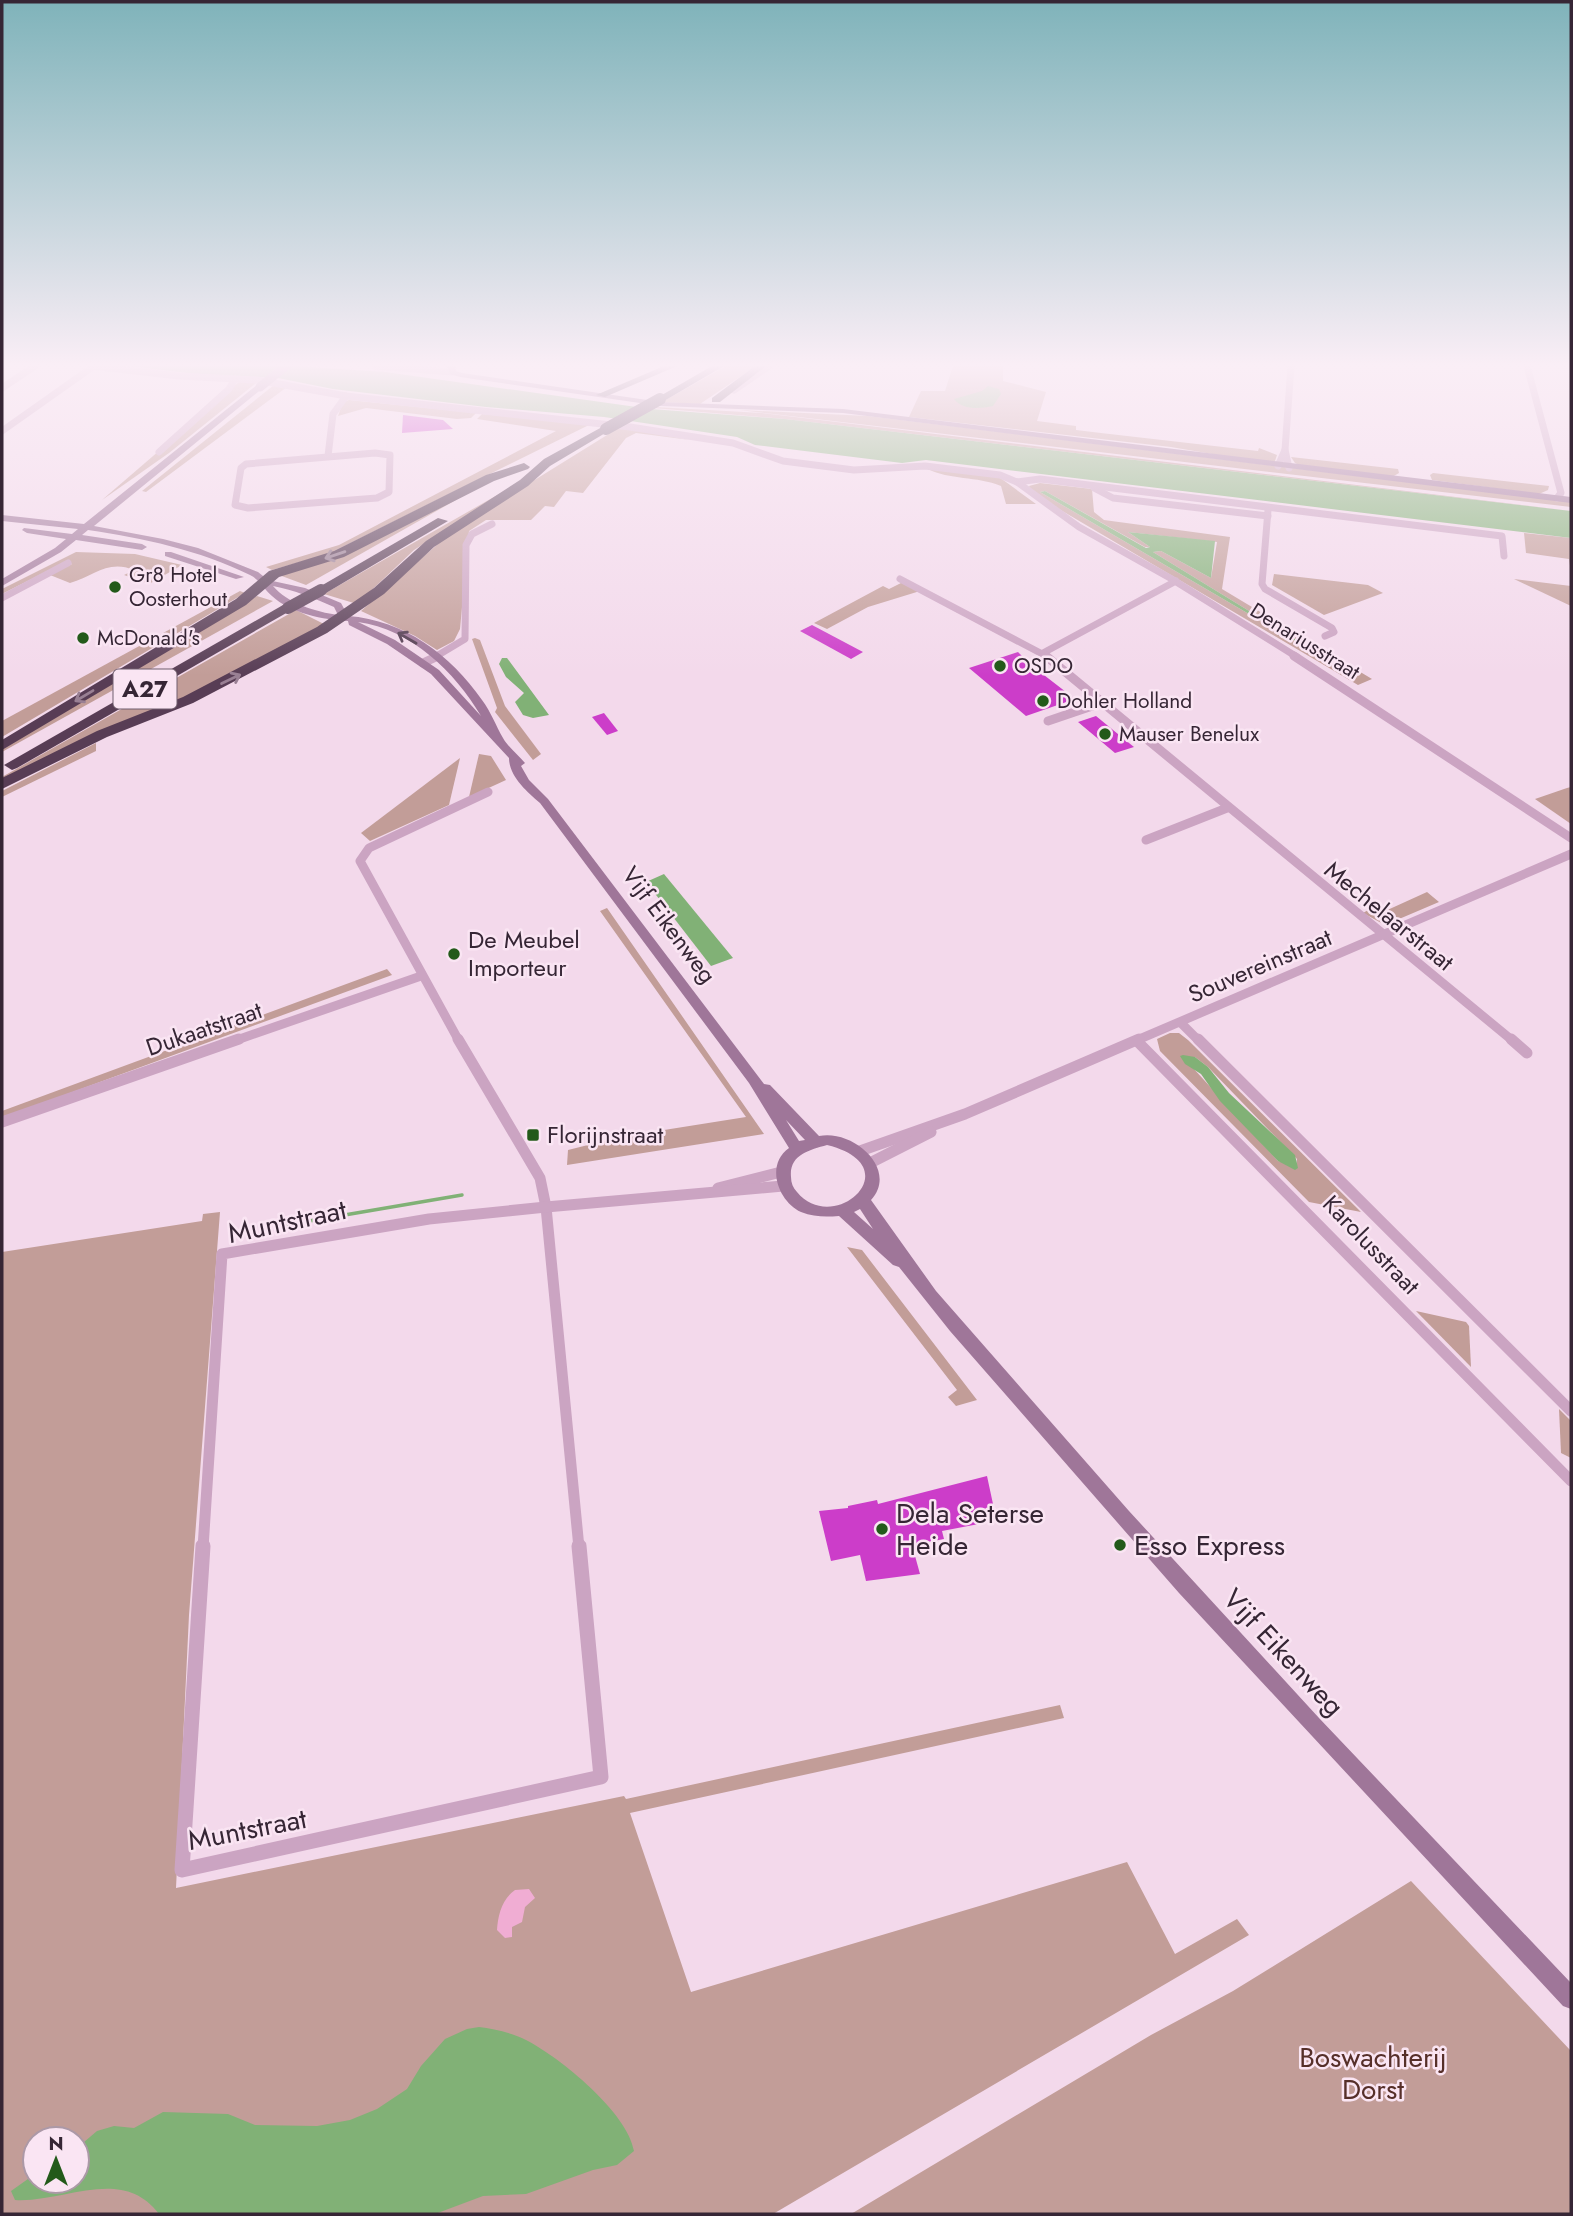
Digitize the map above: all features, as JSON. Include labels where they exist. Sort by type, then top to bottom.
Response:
[{"type":"highway","name":"A27","points":[[2,746],[241,602],[288,568],[349,550],[490,478],[517,469]]},
{"type":"highway","name":"A27","points":[[317,588],[520,469]]},
{"type":"highway","name":"A27","points":[[2,760],[533,469]]},
{"type":"highway","name":"A27","points":[[2,784],[83,743],[188,700],[271,659],[379,591],[430,544],[524,483],[539,469]]},
{"type":"highway","name":"A27","points":[[2,770],[283,606]]},
{"type":"main road","points":[[2,583],[79,531],[158,469]]},
{"type":"main road","points":[[1302,469],[1571,500]]},
{"type":"main road","points":[[2,518],[173,545],[245,570],[266,582],[277,597],[323,616],[343,616],[338,605],[325,599],[286,583],[266,582]]},
{"type":"main road","points":[[2,526],[64,536]]},
{"type":"main road","points":[[2,573],[64,536],[79,531]]},
{"type":"main road","name":"Vijf Eikenweg","points":[[343,616],[375,622],[436,657],[461,679],[492,725],[498,739]]},
{"type":"main road","name":"Vijf Eikenweg","points":[[343,616],[423,663],[446,682],[498,739],[513,760],[516,771],[544,801],[754,1079],[796,1149]]},
{"type":"main road","name":"Vijf Eikenweg","points":[[754,1079],[815,1141]]},
{"type":"main road","points":[[815,1141],[839,1141],[860,1151],[870,1163],[872,1182],[862,1199],[842,1210],[830,1212],[806,1208],[796,1202],[782,1179],[789,1155],[815,1141]]},
{"type":"main road","name":"Vijf Eikenweg","points":[[862,1199],[910,1271]]},
{"type":"main road","name":"Vijf Eikenweg","points":[[842,1210],[910,1271],[1243,1651],[1571,1998]]},
{"type":"street","points":[[241,469],[236,505],[248,508],[381,497],[389,492],[390,469]]},
{"type":"street","points":[[954,469],[994,474],[1017,482],[1040,479],[1094,485],[1268,512],[1502,536],[1504,556]]},
{"type":"street","points":[[1552,469],[1555,483],[1552,491],[1557,498]]},
{"type":"street","name":"Denariusstraat","points":[[1017,482],[1043,504],[1176,581],[1370,702],[1571,838]]},
{"type":"street","points":[[1268,512],[1262,584],[1265,589],[1332,628],[1334,632],[1325,636]]},
{"type":"street","points":[[423,663],[458,646],[465,639],[466,545],[472,534],[492,524]]},
{"type":"street","points":[[2,598],[68,563]]},
{"type":"street","name":"Mechelaarstraat","points":[[900,579],[1043,653],[1227,808],[1527,1053]]},
{"type":"street","points":[[1043,653],[1176,581]]},
{"type":"street","points":[[1048,721],[1101,703]]},
{"type":"street","points":[[488,792],[369,848],[360,861],[421,976],[540,1178],[546,1208],[712,1190],[782,1179]]},
{"type":"street","points":[[1146,839],[1227,808]]},
{"type":"street","name":"Souvereinstraat","points":[[860,1151],[965,1114],[1571,854]]},
{"type":"street","name":"Dukaatstraat","points":[[2,1122],[421,976]]},
{"type":"street","name":"Karolusstraat","points":[[1181,1023],[1571,1411]]},
{"type":"street","name":"Karolusstraat","points":[[1138,1041],[1571,1481]]},
{"type":"street","name":"Souvereinstraat","points":[[870,1163],[965,1114]]},
{"type":"street","name":"Muntstraat","points":[[546,1208],[601,1777],[181,1870],[222,1254],[429,1219],[546,1208]]},
{"type":"green space","points":[[138,469],[146,469],[102,500]]},
{"type":"green space","points":[[169,469],[176,469],[146,492],[142,491]]},
{"type":"green space","points":[[483,469],[499,469],[328,554],[272,570],[266,567],[339,545]]},
{"type":"green space","points":[[552,469],[601,469],[583,493],[566,491],[554,507],[545,506],[531,520],[486,520],[469,531],[460,629],[454,641],[437,650],[415,636],[361,611],[454,530]]},
{"type":"green space","points":[[929,469],[999,477],[1036,504],[1006,504],[1001,486]]},
{"type":"green space","points":[[1216,469],[1228,469],[1571,511]]},
{"type":"green space","points":[[1249,469],[1305,469],[1571,502],[1571,507]]},
{"type":"green space","points":[[1324,469],[1398,469],[1399,473],[1392,477]]},
{"type":"green space","points":[[1433,473],[1549,486],[1548,490],[1539,494],[1432,480],[1430,475]]},
{"type":"green space","points":[[1040,483],[1092,489],[1094,512],[1104,520],[1230,537],[1222,589],[1372,679],[1358,685],[1047,502],[1032,492],[1029,486]],"holes":[[[1045,491],[1145,547],[1150,547],[1128,532],[1217,542],[1211,578],[1161,551],[1153,552],[1362,680],[1040,492]]]},
{"type":"green space","points":[[513,486],[414,550],[357,604],[324,594]]},
{"type":"green space","points":[[470,492],[306,585],[279,575],[295,568]]},
{"type":"green space","points":[[1524,533],[1571,538],[1571,572],[1569,559],[1526,553]]},
{"type":"green space","points":[[76,552],[135,554],[182,565],[149,584],[124,575],[134,570],[116,566],[70,583],[50,575],[72,564],[67,561],[2,594],[2,589]]},
{"type":"green space","points":[[1274,574],[1368,585],[1383,593],[1324,615],[1272,585]]},
{"type":"green space","points":[[1514,579],[1571,586],[1571,606]]},
{"type":"green space","points":[[903,582],[920,591],[868,607],[827,629],[814,623],[883,586],[889,589]]},
{"type":"green space","points":[[240,591],[245,593],[2,737],[2,721]]},
{"type":"green space","points":[[257,596],[273,601],[2,752],[2,748]]},
{"type":"green space","points":[[296,610],[324,624],[191,695],[89,738],[2,783],[2,777]]},
{"type":"green space","points":[[472,639],[480,640],[505,706],[541,754],[533,760],[495,712],[497,708]]},
{"type":"green space","points":[[96,743],[96,751],[2,797],[2,791]]},
{"type":"green space","points":[[479,754],[491,756],[506,780],[469,797]]},
{"type":"green space","points":[[460,758],[449,805],[370,841],[361,833]]},
{"type":"green space","points":[[1571,787],[1571,824],[1535,799],[1567,788]]},
{"type":"green space","points":[[1427,892],[1439,902],[1385,925],[1363,913],[1375,906],[1383,912]]},
{"type":"green space","points":[[607,908],[764,1134],[567,1165],[568,1150],[620,1137],[746,1117],[600,911]]},
{"type":"green space","points":[[387,969],[392,975],[2,1118],[2,1111]]},
{"type":"green space","points":[[1170,1033],[1179,1033],[1188,1040],[1361,1212],[1309,1202],[1160,1051],[1157,1039]],"holes":[[[1183,1057],[1195,1057],[1208,1067],[1297,1159],[1296,1166],[1278,1161]]]},
{"type":"green space","points":[[220,1212],[189,1615],[176,1888],[624,1796],[626,1799],[1060,1705],[1064,1718],[630,1813],[691,1992],[1127,1862],[1175,1954],[1237,1919],[1249,1935],[773,2214],[2,2214],[2,1252],[202,1221],[203,1214]]},
{"type":"green space","points":[[847,1247],[862,1250],[977,1400],[956,1406],[948,1397],[957,1390]]},
{"type":"green space","points":[[1416,1311],[1466,1322],[1469,1326],[1471,1367]]},
{"type":"green space","points":[[1559,1409],[1571,1421],[1571,1458],[1561,1453]]},
{"type":"green space","name":"Boswachterij Dorst","points":[[1411,1881],[1571,2051],[1571,2214],[851,2214],[1151,2035],[1233,1991]]},
{"type":"sand","points":[[529,1889],[535,1898],[525,1907],[522,1922],[512,1927],[512,1937],[505,1938],[497,1930],[498,1919],[504,1903],[515,1890]]},
{"type":"shaded area","points":[[1004,469],[1216,469],[1571,511],[1571,538]]},
{"type":"shaded area","points":[[1045,491],[1146,548],[1150,547],[1128,532],[1215,541],[1211,578],[1161,551],[1153,552],[1362,680],[1040,492]]},
{"type":"shaded area","points":[[502,658],[507,658],[549,715],[533,718],[523,715],[515,702],[524,693],[506,677],[499,664]]},
{"type":"shaded area","points":[[664,874],[733,958],[711,966],[646,882]]},
{"type":"shaded area","points":[[1180,1056],[1195,1057],[1208,1067],[1229,1093],[1295,1155],[1298,1168],[1295,1170],[1278,1161],[1220,1101],[1201,1074],[1185,1064]]},
{"type":"shaded area","points":[[479,2027],[515,2035],[557,2060],[591,2088],[620,2120],[634,2151],[617,2165],[593,2170],[526,2194],[483,2196],[435,2214],[159,2214],[144,2199],[128,2192],[91,2190],[91,2136],[97,2131],[114,2126],[134,2128],[163,2112],[228,2114],[255,2125],[317,2126],[350,2120],[377,2109],[407,2089],[421,2066],[445,2039],[467,2029]]},
{"type":"shaded area","points":[[21,2184],[21,2195],[60,2195],[15,2200],[11,2191]]},
{"type":"building","points":[[812,625],[863,652],[851,659],[800,631]]},
{"type":"building","points":[[1018,652],[1075,699],[1026,716],[969,668]]},
{"type":"building","points":[[604,713],[618,731],[607,735],[592,717]]},
{"type":"building","name":"Mauser Benelux","points":[[1096,716],[1134,747],[1115,753],[1078,722]]},
{"type":"building","name":"Dela Seterse Heide","points":[[987,1476],[993,1504],[990,1510],[981,1512],[984,1523],[942,1531],[944,1539],[912,1545],[920,1574],[866,1581],[860,1555],[831,1561],[819,1511],[848,1508],[877,1500],[878,1504]]},
{"type":"waterway","points":[[280,1226],[462,1195]]},
{"type":"place","name":"Gr8 Hotel Oosterhout","points":[[115,587]]},
{"type":"place","name":"McDonald's","points":[[83,638]]},
{"type":"place","name":"OSDO","points":[[1000,666]]},
{"type":"place","name":"Dohler Holland","points":[[1043,701]]},
{"type":"place","name":"Mauser Benelux","points":[[1105,734]]},
{"type":"place","name":"De Meubel Importeur","points":[[454,954]]},
{"type":"place","name":"Florijnstraat","points":[[533,1135]]},
{"type":"place","name":"Dela Seterse Heide","points":[[882,1529]]},
{"type":"place","name":"Esso Express","points":[[1120,1545]]}]
